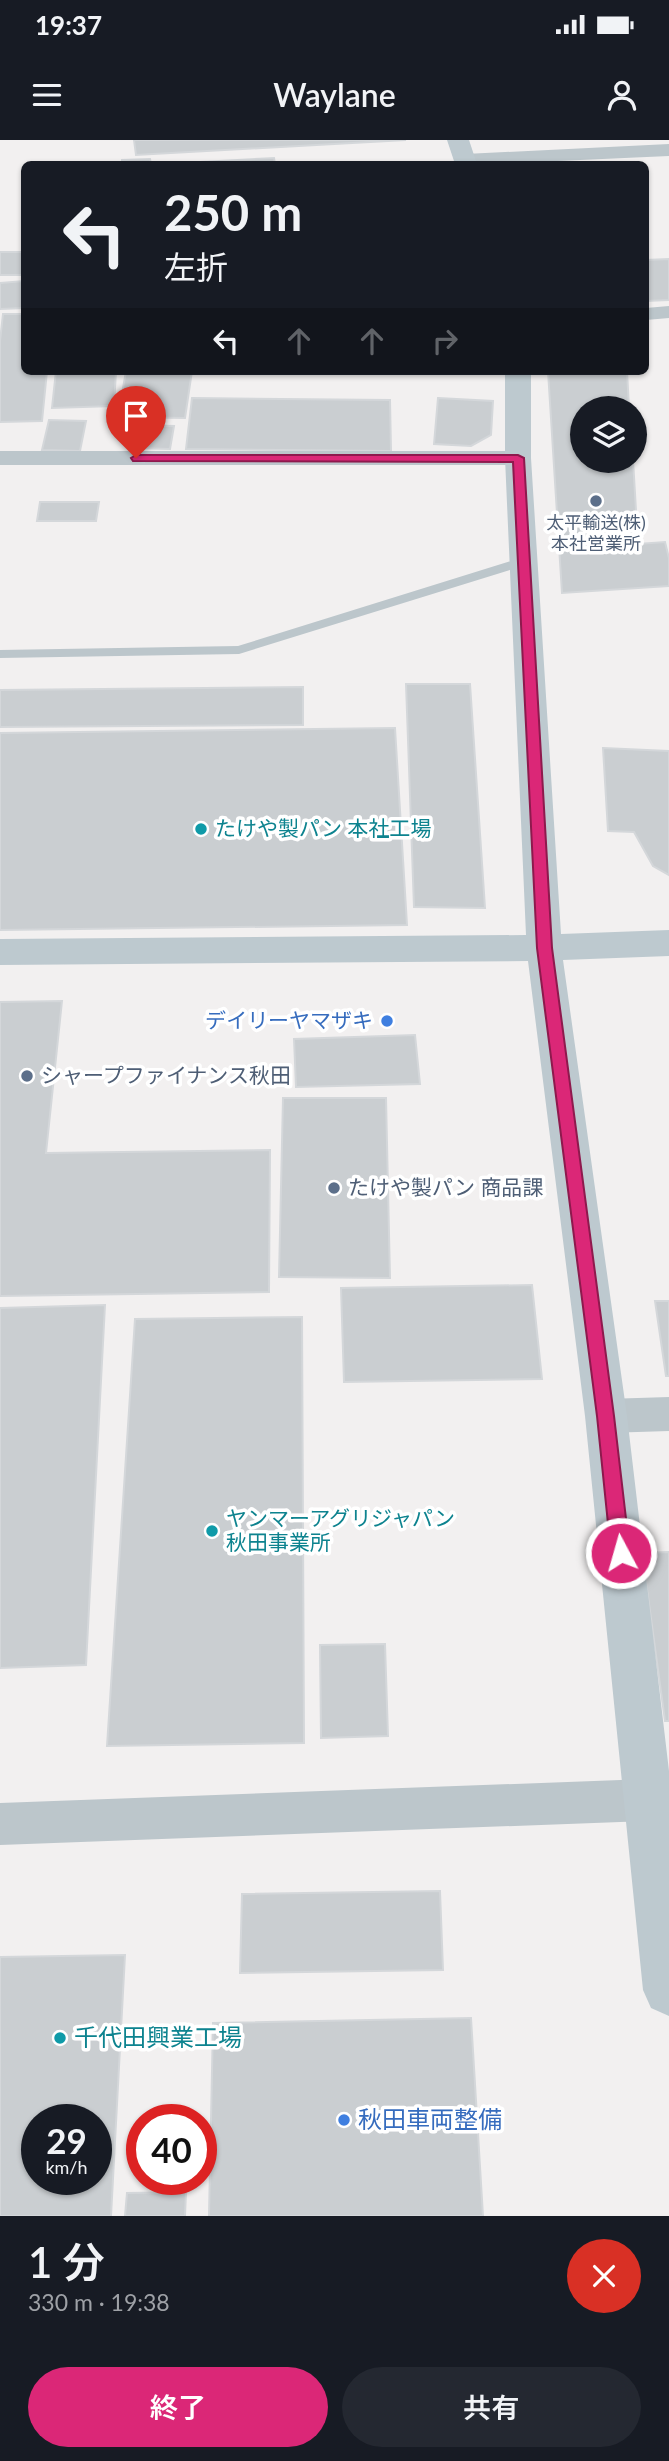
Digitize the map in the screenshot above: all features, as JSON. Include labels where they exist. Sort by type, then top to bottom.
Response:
[{"type":"street","points":[[463,155],[669,150]]},
{"type":"street","points":[[649,314],[669,312]]},
{"type":"street","points":[[518,375],[518,458],[544,948],[606,1416],[669,1990]]},
{"type":"street","points":[[0,458],[518,458]]},
{"type":"street","points":[[0,952],[544,948],[669,943]]},
{"type":"street","points":[[606,1416],[669,1414]]},
{"type":"street","points":[[0,1824],[648,1800]]},
{"type":"lane","points":[[0,654],[239,650],[524,561]]},
{"type":"building","points":[[134,140],[406,140],[136,155]]},
{"type":"building","points":[[274,158],[274,161],[219,161]]},
{"type":"building","points":[[150,159],[150,161],[122,161]]},
{"type":"building","points":[[0,252],[21,252],[21,275],[0,275]]},
{"type":"building","points":[[669,259],[669,300],[649,301],[649,260]]},
{"type":"building","points":[[21,281],[21,308],[0,309],[0,283]]},
{"type":"building","points":[[3,314],[21,314],[21,375],[47,375],[42,421],[0,422],[0,341]]},
{"type":"building","points":[[56,375],[116,375],[114,406],[52,408]]},
{"type":"building","points":[[125,375],[191,375],[185,418],[118,417]]},
{"type":"building","name":"太平輸送(株) 本社営業所","points":[[548,375],[627,375],[628,396],[570,396],[570,473],[634,473],[638,544],[665,542],[669,558],[669,586],[562,593]]},
{"type":"building","points":[[192,398],[390,400],[391,451],[186,449]]},
{"type":"building","points":[[438,398],[493,401],[491,435],[471,446],[434,444]]},
{"type":"building","points":[[49,420],[86,421],[80,451],[42,450]]},
{"type":"building","points":[[137,425],[174,426],[170,449],[132,448]]},
{"type":"building","points":[[40,502],[99,502],[96,521],[37,521]]},
{"type":"building","points":[[406,684],[470,684],[485,908],[414,907]]},
{"type":"building","points":[[303,687],[303,725],[0,727],[0,690]]},
{"type":"building","name":"たけや製パン 本社工場","points":[[395,728],[407,925],[0,930],[0,733]]},
{"type":"building","points":[[603,748],[669,751],[669,875],[653,866],[634,832],[608,831]]},
{"type":"building","name":"シャープファイナンス秋田","points":[[62,1001],[46,1153],[270,1150],[269,1292],[0,1296],[0,1002]]},
{"type":"building","points":[[415,1035],[420,1084],[296,1087],[294,1039]]},
{"type":"building","name":"たけや製パン 商品課","points":[[283,1098],[386,1098],[390,1278],[279,1277]]},
{"type":"building","points":[[532,1285],[542,1379],[344,1382],[341,1288]]},
{"type":"building","points":[[655,1301],[669,1301],[669,1376],[666,1376]]},
{"type":"building","points":[[105,1305],[86,1665],[0,1668],[0,1308]]},
{"type":"building","name":"ヤンマーアグリジャパン 秋田事業所","points":[[302,1317],[304,1743],[107,1746],[135,1319]]},
{"type":"building","points":[[669,1552],[669,1721],[665,1721],[642,1553]]},
{"type":"building","points":[[385,1644],[388,1736],[321,1738],[320,1645]]},
{"type":"building","points":[[440,1891],[443,1970],[240,1973],[242,1894]]},
{"type":"building","name":"千代田興業工場","points":[[125,1955],[111,2216],[0,2216],[0,1957]]},
{"type":"building","name":"秋田車両整備","points":[[471,2018],[483,2216],[209,2216],[209,2195],[217,2195],[217,2104],[211,2104],[213,2023]]},
{"type":"building","points":[[127,2195],[186,2195],[185,2216],[125,2216]]},
{"type":"place","name":"太平輸送(株) 本社営業所","points":[[596,501]]},
{"type":"place","name":"たけや製パン 本社工場","points":[[201,829]]},
{"type":"place","name":"デイリーヤマザキ","points":[[387,1021]]},
{"type":"place","name":"シャープファイナンス秋田","points":[[27,1076]]},
{"type":"place","name":"たけや製パン 商品課","points":[[334,1188]]},
{"type":"place","name":"ヤンマーアグリジャパン 秋田事業所","points":[[212,1531]]},
{"type":"place","name":"千代田興業工場","points":[[60,2038]]},
{"type":"place","name":"秋田車両整備","points":[[344,2120]]},
{"type":"route","points":[[136,458],[518,458],[544,948],[606,1416],[621,1553]]}]
